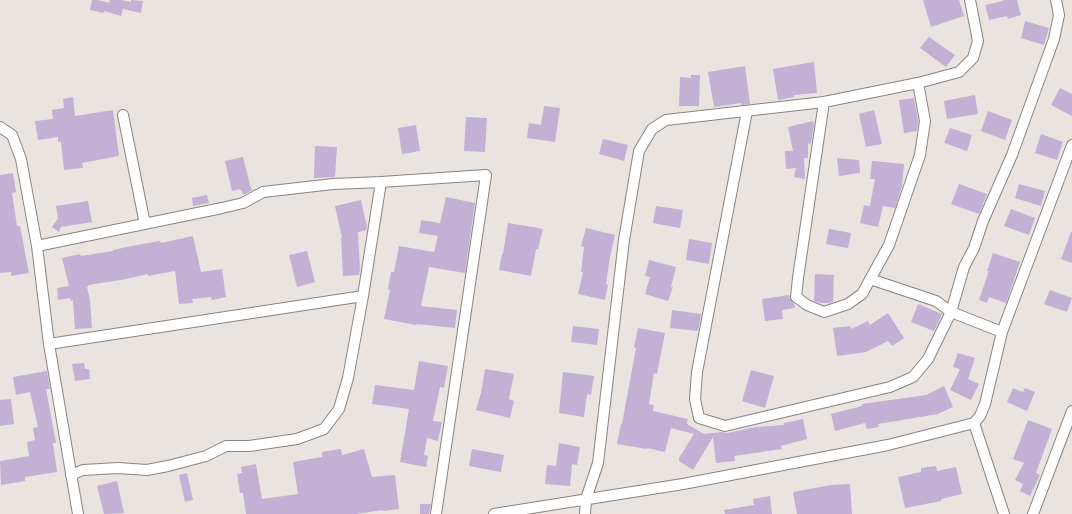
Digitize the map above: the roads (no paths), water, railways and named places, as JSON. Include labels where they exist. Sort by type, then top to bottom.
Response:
[{"type":"street","points":[[585,514],[586,499],[598,463],[624,240],[639,151],[652,129],[666,120],[824,102],[918,83],[959,72],[973,58],[978,42],[970,0]]},
{"type":"street","points":[[747,111],[697,372],[695,399],[700,418],[725,426],[890,387],[913,377],[928,359],[951,312],[964,267],[974,248],[983,221],[1012,155],[1054,40],[1059,14],[1056,0]]},
{"type":"street","points":[[824,102],[796,297],[824,312],[848,304],[862,294],[888,245],[920,155],[925,121],[918,83]]},
{"type":"street","points":[[123,114],[145,224]]},
{"type":"street","points":[[0,127],[12,135],[21,159],[36,246],[49,344],[78,514]]},
{"type":"street","points":[[494,514],[683,484],[888,445],[974,423],[980,416],[985,404],[1002,332],[1067,174],[1072,144]]},
{"type":"street","points":[[36,246],[243,203],[263,192],[333,184],[486,175],[436,514]]},
{"type":"street","points":[[71,475],[83,470],[118,468],[146,470],[168,466],[206,456],[226,446],[249,446],[297,440],[324,429],[339,409],[348,378],[381,182]]},
{"type":"street","points":[[870,278],[936,301],[951,312],[1002,332]]},
{"type":"street","points":[[49,344],[363,296]]},
{"type":"street","points":[[1033,514],[1072,411]]},
{"type":"street","points":[[974,423],[1004,514]]}]
